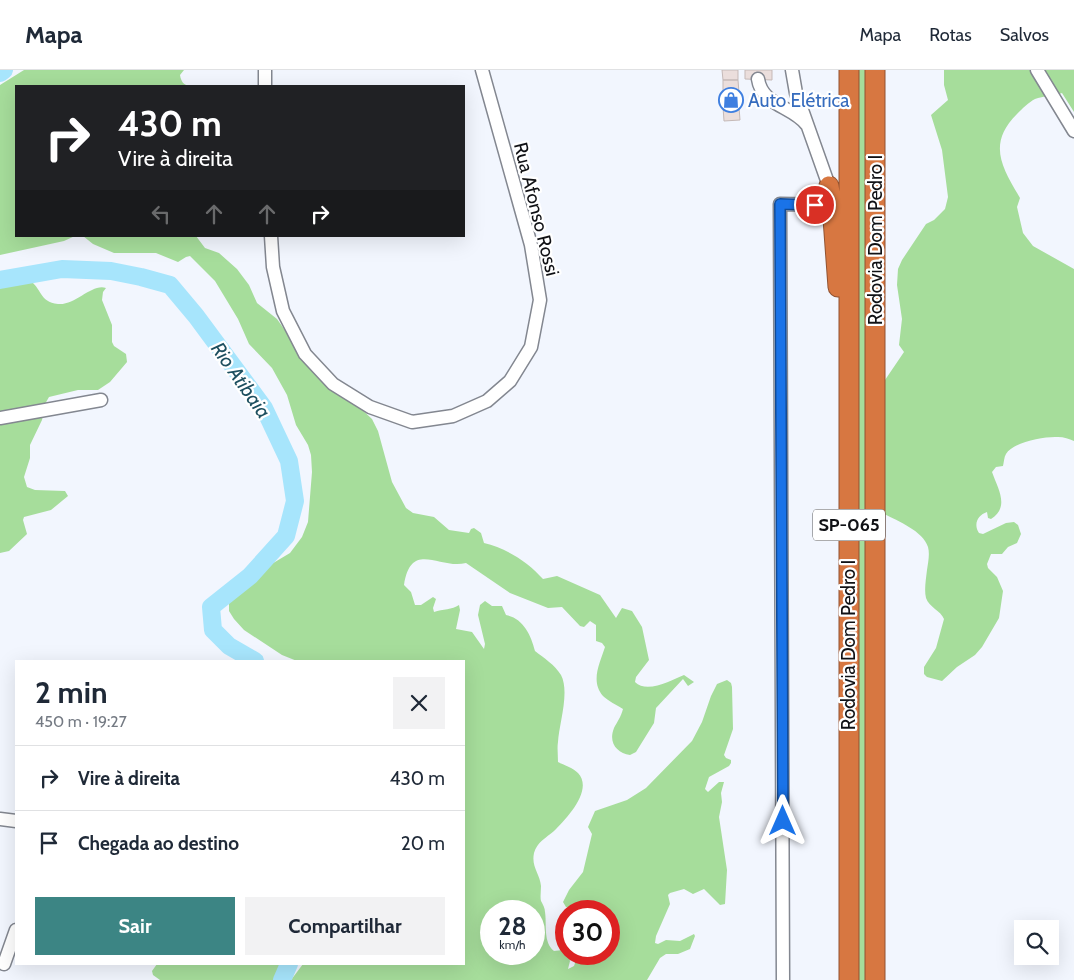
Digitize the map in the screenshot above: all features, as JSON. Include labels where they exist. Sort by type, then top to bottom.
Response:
[{"type":"highway","name":"Rodovia Dom Pedro I","points":[[849,980],[850,70]]},
{"type":"highway","name":"Rodovia Dom Pedro I","points":[[875,70],[875,980]]},
{"type":"highway","points":[[829,186],[850,443]]},
{"type":"street","points":[[264,70],[265,85]]},
{"type":"street","name":"Rua Afonso Rossi","points":[[271,237],[274,267],[283,311],[304,354],[333,384],[370,407],[412,422],[453,416],[487,401],[510,381],[531,347],[540,300],[531,246],[482,70]]},
{"type":"street","points":[[785,70],[796,93],[829,186]]},
{"type":"street","points":[[791,70],[796,93]]},
{"type":"street","points":[[1037,70],[1074,131]]},
{"type":"street","points":[[758,79],[760,90],[768,98],[800,117],[808,126]]},
{"type":"street","points":[[784,980],[780,204],[832,205]]},
{"type":"street","points":[[0,418],[101,400]]},
{"type":"street","points":[[0,818],[15,822]]},
{"type":"street","points":[[7,963],[15,934]]},
{"type":"green space","points":[[24,70],[184,70],[180,75],[181,79],[184,84],[188,85],[15,85],[15,237],[73,237],[64,241],[0,255],[0,85]]},
{"type":"green space","points":[[856,70],[867,70],[867,980],[856,980]]},
{"type":"green space","points":[[944,70],[1074,70],[1074,112],[1062,93],[1035,99],[1021,110],[1008,125],[1002,135],[1000,146],[1003,166],[1020,198],[1017,207],[1023,233],[1033,246],[1074,269],[1074,441],[1062,437],[1052,437],[1022,443],[1015,446],[1005,455],[1003,466],[996,467],[992,472],[1001,497],[1000,509],[991,519],[988,518],[987,512],[981,515],[977,520],[977,530],[983,534],[1006,523],[1014,522],[1018,525],[1021,534],[1017,543],[1008,547],[1002,554],[991,554],[987,564],[988,568],[997,577],[1003,591],[999,618],[982,647],[975,655],[957,667],[942,681],[927,677],[924,674],[924,667],[936,648],[944,619],[926,598],[928,547],[916,531],[884,514],[885,380],[904,352],[899,345],[902,319],[897,285],[898,269],[926,224],[934,220],[945,209],[948,197],[942,150],[931,115],[948,100],[944,85]]},
{"type":"green space","points":[[84,237],[197,237],[205,248],[219,253],[237,269],[249,285],[257,303],[277,319],[318,377],[358,406],[372,419],[378,431],[392,482],[406,508],[413,513],[434,517],[449,530],[469,533],[474,528],[481,533],[484,543],[516,556],[543,579],[557,576],[600,595],[616,618],[622,608],[632,611],[642,627],[649,660],[636,677],[635,682],[646,687],[660,685],[684,675],[694,682],[688,686],[683,679],[656,708],[654,723],[636,752],[630,755],[625,754],[618,750],[612,738],[612,733],[623,709],[603,696],[597,684],[597,672],[605,647],[602,643],[596,641],[596,625],[590,621],[584,627],[580,626],[562,607],[548,608],[510,593],[466,563],[446,563],[428,559],[413,563],[408,571],[404,585],[411,592],[415,605],[421,605],[433,597],[436,599],[433,608],[434,612],[459,605],[460,610],[456,629],[472,632],[484,649],[485,644],[478,615],[480,605],[485,601],[492,606],[502,606],[506,615],[522,623],[535,651],[553,665],[561,675],[564,699],[558,744],[558,762],[578,773],[582,780],[581,796],[571,812],[535,849],[533,858],[541,886],[541,900],[480,900],[480,965],[545,965],[545,911],[546,933],[548,943],[555,951],[555,965],[569,965],[568,969],[574,965],[620,965],[620,900],[564,900],[583,872],[592,834],[588,827],[595,811],[627,800],[646,788],[692,741],[702,722],[717,684],[727,680],[731,683],[733,729],[724,755],[731,760],[731,763],[709,777],[705,789],[708,792],[719,782],[724,782],[719,817],[727,870],[725,904],[720,905],[704,889],[693,894],[684,889],[670,893],[668,895],[670,904],[656,936],[655,943],[658,944],[666,940],[680,941],[694,934],[695,936],[690,949],[678,954],[666,954],[660,958],[647,980],[291,980],[302,965],[465,965],[465,660],[294,660],[282,655],[244,630],[234,619],[229,611],[229,600],[233,591],[253,575],[290,553],[302,537],[308,522],[312,472],[311,455],[308,445],[296,425],[287,395],[272,368],[249,344],[238,319],[215,281],[190,256],[178,262],[156,253],[114,253],[93,244]]},
{"type":"green space","points":[[0,277],[21,277],[29,280],[47,301],[58,304],[71,302],[101,287],[106,288],[103,292],[102,300],[112,325],[112,342],[114,346],[126,354],[127,362],[110,382],[98,390],[78,390],[49,397],[45,404],[42,420],[30,445],[30,458],[24,477],[27,487],[35,490],[65,491],[68,496],[51,510],[24,517],[23,520],[27,534],[9,551],[0,553]]},
{"type":"green space","points":[[156,965],[282,965],[274,980],[160,980],[153,975],[152,971]]},
{"type":"building","points":[[722,70],[738,70],[738,80],[723,80]]},
{"type":"building","points":[[745,70],[772,70],[772,80],[745,79]]},
{"type":"building","points":[[723,80],[738,80],[739,93],[723,94]]},
{"type":"building","name":"Auto Elétrica","points":[[739,93],[739,107],[723,107],[723,94]]},
{"type":"building","points":[[723,107],[739,107],[740,120],[724,121]]},
{"type":"waterway","name":"Rio Atibaia","points":[[0,73],[4,70]]},
{"type":"waterway","name":"Rio Atibaia","points":[[0,280],[62,269],[111,271],[170,285],[196,316],[264,408],[289,461],[295,501],[286,536],[250,576],[211,607],[213,630],[229,646],[253,660]]},
{"type":"waterway","name":"Rio Atibaia","points":[[282,980],[289,965]]},
{"type":"place","name":"Auto Elétrica","points":[[731,100]]},
{"type":"route","points":[[783,821],[780,204],[815,205]]}]
